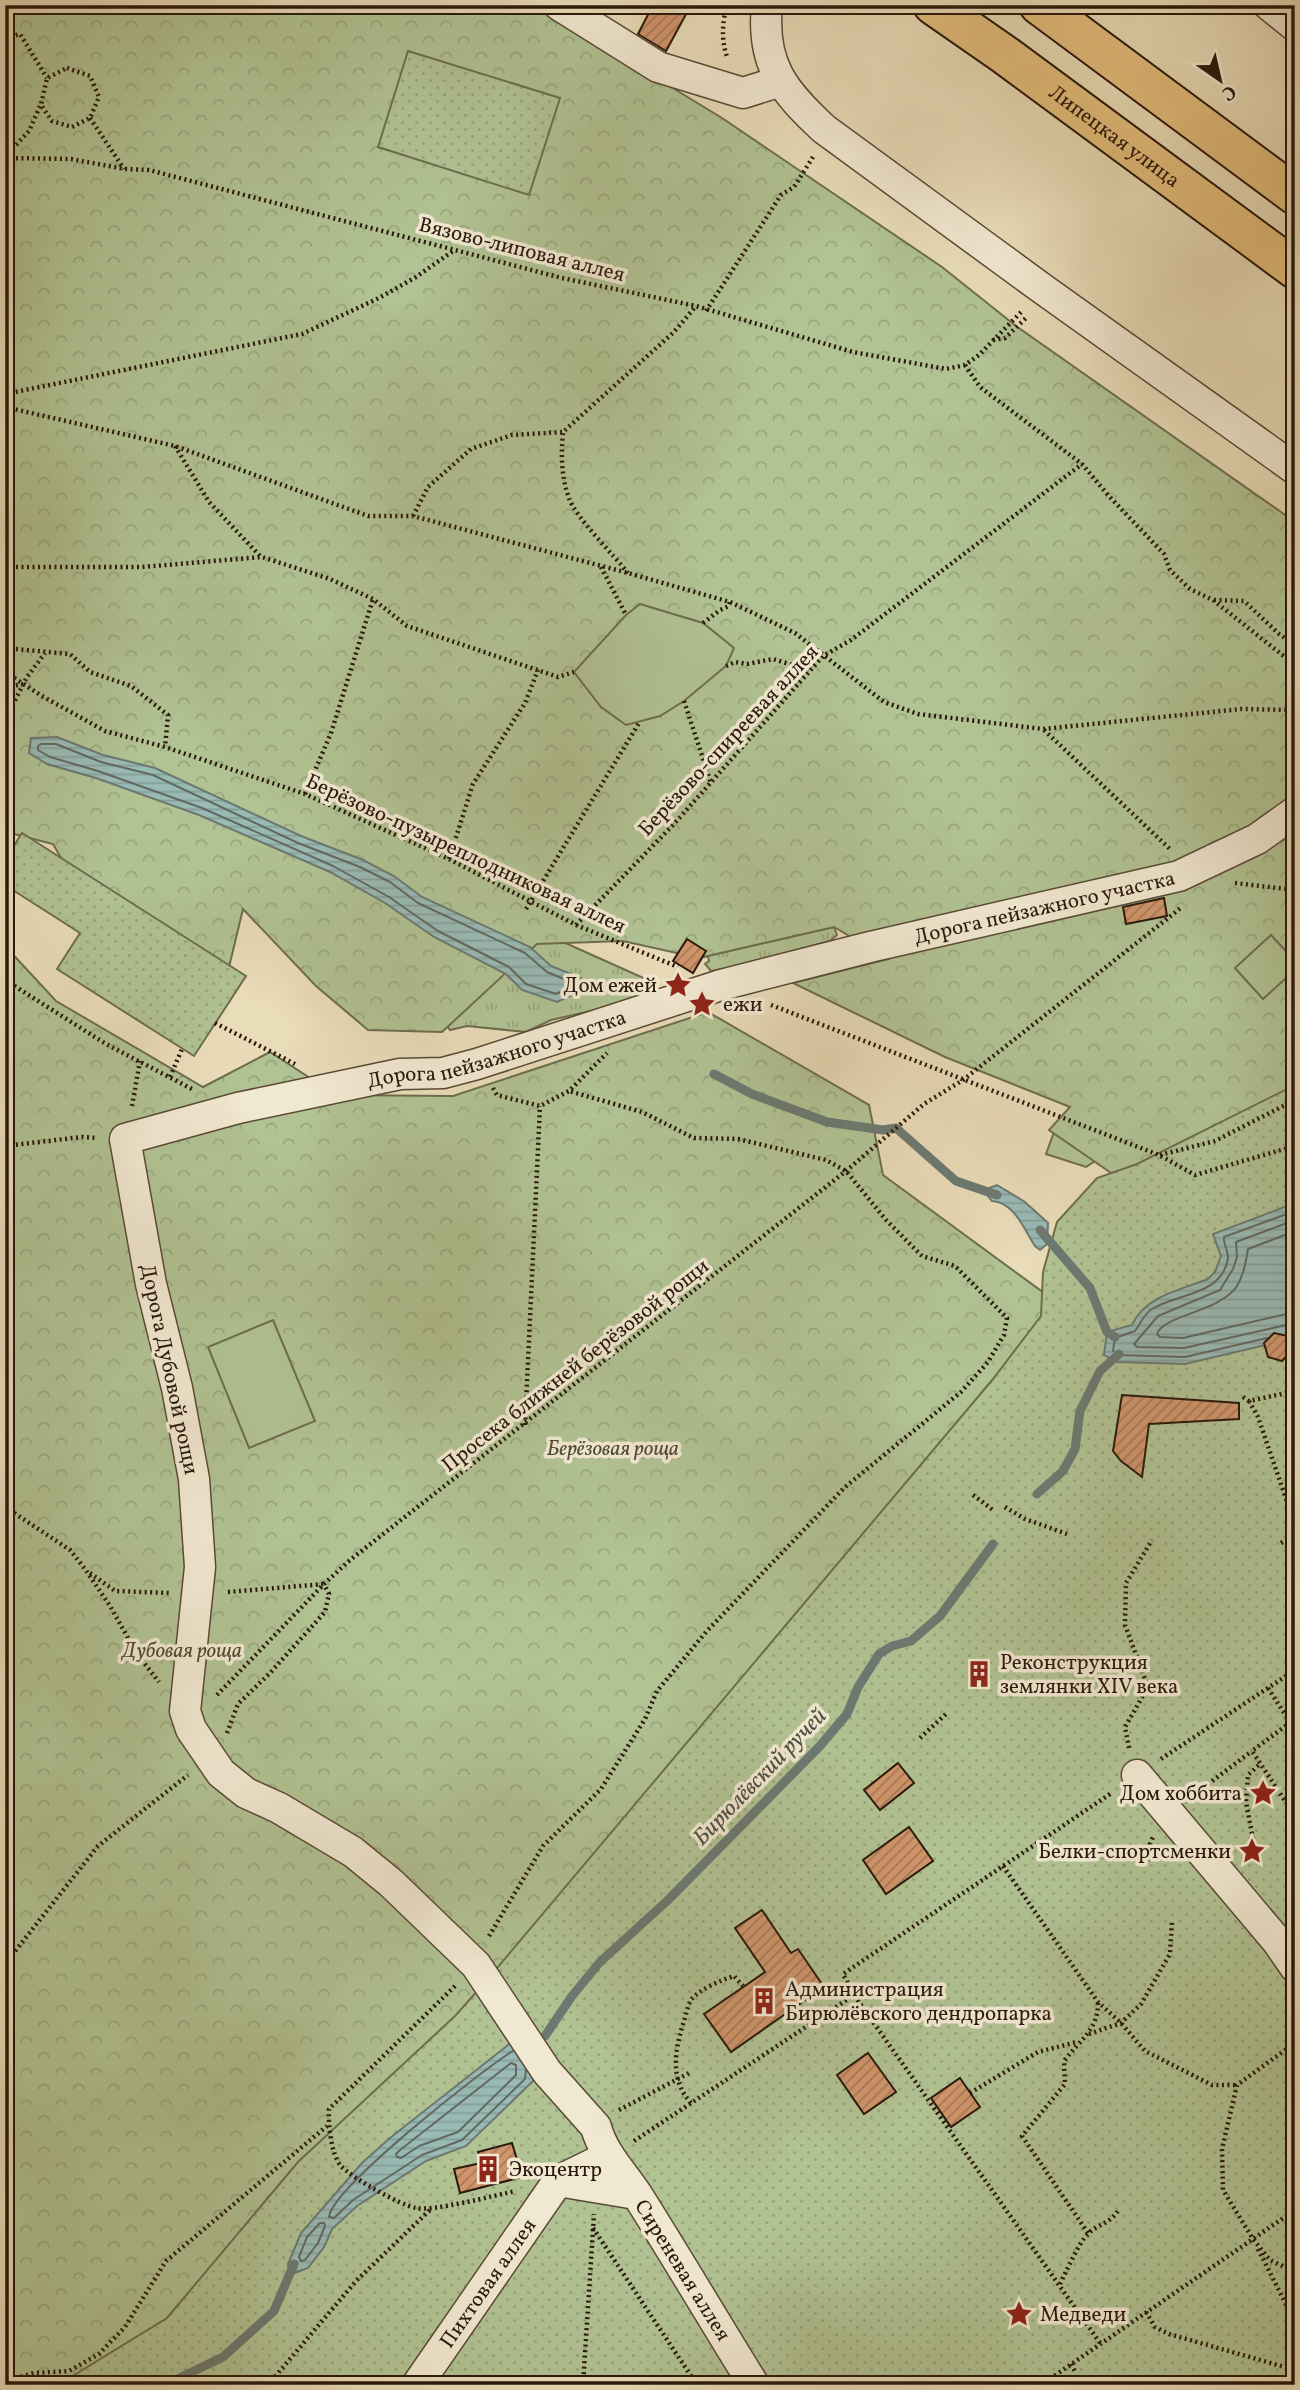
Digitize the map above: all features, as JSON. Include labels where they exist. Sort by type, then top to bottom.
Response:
[{"type":"main road","name":"Липецкая улица","points":[[933,5],[1295,269]]},
{"type":"main road","points":[[1039,5],[1295,195]]},
{"type":"street","points":[[558,5],[658,67],[743,93],[781,82]]},
{"type":"street","points":[[767,5],[765,27],[768,54],[781,82],[799,106],[824,129],[1295,469]]},
{"type":"street","points":[[1269,5],[1295,26]]},
{"type":"street","name":"Дорога пейзажного участка","points":[[125,1139],[239,1108],[400,1074],[443,1073],[721,985],[870,947],[1179,876],[1257,839],[1295,812]]},
{"type":"street","name":"Дорога Дубовой рощи","points":[[125,1139],[151,1284],[177,1388],[194,1479],[200,1567],[188,1720]]},
{"type":"street","points":[[188,1720],[210,1758]]},
{"type":"street","name":"Сиреневая аллея","points":[[210,1758],[221,1773],[246,1793],[279,1808],[353,1852],[391,1883],[476,1965],[547,2072],[596,2127],[609,2157],[636,2194],[754,2385]]},
{"type":"street","points":[[1137,1775],[1277,1941],[1295,1967]]},
{"type":"street","points":[[558,2180],[609,2157]]},
{"type":"street","points":[[558,2180],[636,2194]]},
{"type":"street","name":"Пихтовая аллея","points":[[417,2385],[558,2180]]},
{"type":"path","points":[[727,5],[723,48],[743,93]]},
{"type":"path","points":[[5,38],[20,34],[47,78],[29,131],[5,157]]},
{"type":"path","points":[[40,105],[52,121],[72,127],[90,118],[99,97],[90,76],[67,68],[47,78]]},
{"type":"path","points":[[90,118],[125,169]]},
{"type":"path","name":"Вязово-липовая аллея","points":[[5,157],[71,159],[125,169],[149,170],[394,232],[453,251],[562,278],[696,306],[853,352],[946,369],[965,365]]},
{"type":"path","points":[[706,311],[781,195],[794,187],[813,157]]},
{"type":"path","points":[[5,394],[302,334],[388,293],[453,251]]},
{"type":"path","points":[[1040,287],[1020,313],[979,355],[965,365],[980,387],[1082,464],[1164,554],[1170,570],[1190,589],[1213,600],[1295,665]]},
{"type":"path","points":[[413,516],[428,487],[471,449],[512,435],[562,432],[674,332],[696,306]]},
{"type":"path","points":[[993,340],[1005,338],[1026,318]]},
{"type":"path","points":[[5,407],[175,446],[368,516],[413,516],[730,602],[795,633],[884,702],[918,714],[1043,729],[1241,709],[1295,710]]},
{"type":"path","points":[[562,432],[561,458],[569,500],[628,573]]},
{"type":"path","points":[[175,446],[209,502],[262,557]]},
{"type":"path","name":"Берёзово-спиреевая аллея","points":[[576,925],[711,783],[823,656],[851,640],[1082,464]]},
{"type":"path","points":[[5,567],[142,568],[262,557],[330,579],[373,599],[407,626],[558,677],[574,672]]},
{"type":"path","points":[[601,567],[626,615]]},
{"type":"path","points":[[304,794],[331,733],[373,599]]},
{"type":"path","points":[[1213,600],[1244,601],[1279,634],[1295,645]]},
{"type":"path","points":[[703,623],[729,606],[730,602]]},
{"type":"path","points":[[5,648],[70,654],[90,673],[131,686],[167,715],[165,747]]},
{"type":"path","points":[[5,720],[45,653]]},
{"type":"path","points":[[726,666],[734,662],[747,664],[773,659],[809,670]]},
{"type":"path","points":[[449,859],[473,784],[525,703],[538,670]]},
{"type":"path","name":"Берёзово-пузыреплодниковая аллея","points":[[5,672],[105,731],[165,747],[304,794],[449,859],[576,925],[721,985],[1160,1155],[1195,1175],[1295,1146]]},
{"type":"path","points":[[5,687],[25,684]]},
{"type":"path","points":[[684,701],[711,783]]},
{"type":"path","points":[[526,909],[639,723]]},
{"type":"path","points":[[1043,729],[1172,851],[1189,871]]},
{"type":"path","name":"Просека ближней берёзовой рощи","points":[[188,1720],[351,1560],[846,1171],[924,1104],[963,1080],[1184,905]]},
{"type":"path","points":[[5,980],[106,1044],[205,1095],[239,1108]]},
{"type":"path","points":[[215,1023],[340,1088]]},
{"type":"path","points":[[170,1077],[182,1049]]},
{"type":"path","points":[[5,1146],[82,1137],[125,1139],[140,1061]]},
{"type":"path","points":[[477,1064],[497,1095],[540,1106],[569,1091],[642,1112],[694,1138],[738,1139],[826,1160],[846,1171],[886,1220],[922,1256],[955,1266],[1007,1318],[1004,1335],[988,1362],[961,1392],[845,1487],[706,1632],[657,1691],[645,1719],[601,1789],[543,1846],[494,1926],[476,1965],[329,2109],[327,2126],[340,2165],[396,2202],[416,2208],[432,2207],[558,2180]]},
{"type":"path","points":[[1160,1155],[1215,1140],[1295,1100]]},
{"type":"path","points":[[525,1425],[540,1106]]},
{"type":"path","points":[[1249,1401],[1295,1391]]},
{"type":"path","points":[[1243,1397],[1249,1401],[1258,1417],[1295,1525]]},
{"type":"path","points":[[973,1495],[993,1510]]},
{"type":"path","points":[[5,1507],[69,1550],[85,1569],[137,1654],[188,1720]]},
{"type":"path","points":[[1005,1507],[1037,1524],[1070,1535]]},
{"type":"path","points":[[1282,1543],[1287,1539],[1292,1546]]},
{"type":"path","points":[[1137,1775],[1125,1727],[1148,1687],[1125,1625],[1126,1583],[1152,1540]]},
{"type":"path","points":[[5,1964],[98,1846],[210,1758],[229,1729],[238,1704],[325,1612],[329,1594],[324,1584],[199,1594],[115,1591],[85,1569]]},
{"type":"path","points":[[1100,2343],[855,1995],[843,1974],[1295,1670]]},
{"type":"path","points":[[1199,1791],[1293,1720],[1268,1688]]},
{"type":"path","points":[[920,1738],[947,1713]]},
{"type":"path","points":[[1252,1751],[1295,1816]]},
{"type":"path","points":[[1253,1839],[1246,1802],[1248,1775],[1260,1764]]},
{"type":"path","points":[[1003,1866],[1098,2002],[1145,2051],[1212,2085],[1237,2085],[1295,2043]]},
{"type":"path","points":[[1088,2233],[1022,2136],[1065,2084],[1063,2061],[1078,2042],[1088,2035],[1121,2023],[1141,2004],[1170,1954],[1172,1920]]},
{"type":"path","points":[[691,2103],[677,2079],[676,2047],[691,2000],[718,1981],[734,1976],[743,1986]]},
{"type":"path","points":[[641,2137],[855,1995]]},
{"type":"path","points":[[1088,2035],[1098,2013],[1098,2002]]},
{"type":"path","points":[[970,2093],[1038,2052],[1078,2042]]},
{"type":"path","points":[[596,2127],[610,2115],[691,2072]]},
{"type":"path","points":[[1237,2085],[1222,2149],[1223,2190],[1253,2239],[1295,2322]]},
{"type":"path","points":[[5,2381],[34,2373],[69,2371],[99,2354],[125,2327],[166,2261],[327,2126]]},
{"type":"path","points":[[583,2385],[595,2203]]},
{"type":"path","points":[[268,2385],[356,2281],[432,2207]]},
{"type":"path","points":[[1060,2284],[1088,2233],[1105,2225],[1119,2210]]},
{"type":"path","points":[[1041,2385],[1295,2210]]},
{"type":"path","points":[[592,2228],[697,2385]]},
{"type":"path","points":[[1253,2239],[1270,2260],[1295,2272]]},
{"type":"path","points":[[1146,2312],[1155,2327],[1169,2334],[1295,2370]]},
{"type":"path","points":[[1071,2364],[1076,2373]]},
{"type":"green space","points":[[5,5],[536,5],[722,118],[942,267],[1016,326],[1295,522],[1295,1131],[1127,1184],[1049,1130],[1070,1107],[945,1057],[793,983],[888,959],[834,927],[699,958],[623,941],[537,944],[442,1032],[368,1030],[316,986],[243,909],[222,996],[90,908],[53,844],[14,834],[5,850]]},
{"type":"green space","points":[[408,51],[560,98],[529,195],[378,147]]},
{"type":"green space","points":[[640,604],[703,623],[734,648],[726,666],[684,701],[660,716],[626,725],[601,707],[574,672],[626,615]]},
{"type":"green space","points":[[22,833],[246,976],[194,1056],[57,969],[80,933],[5,885],[5,860]]},
{"type":"green space","points":[[523,924],[648,980],[640,995],[608,1007],[551,1020],[526,1032],[467,1026],[450,1030],[441,1017]]},
{"type":"green space","points":[[834,927],[837,935],[830,941],[728,968],[711,971],[705,964],[709,961],[708,956],[699,958]]},
{"type":"green space","points":[[1271,935],[1295,961],[1295,970],[1263,999],[1235,968]]},
{"type":"green space","points":[[5,946],[56,1001],[203,1087],[270,1052],[336,1095],[453,1096],[708,1012],[869,1105],[883,1175],[1044,1293],[1078,1373],[682,2385],[5,2385]]},
{"type":"green space","points":[[1295,1085],[1295,2385],[58,2385],[167,2318],[298,2162],[455,2016],[487,1980],[993,1379],[1041,1316],[1043,1272],[1057,1222],[1097,1178],[1137,1164]]},
{"type":"green space","points":[[1054,1132],[1112,1150],[1086,1167],[1046,1154]]},
{"type":"green space","points":[[273,1320],[315,1421],[249,1448],[208,1347]]},
{"type":"water","points":[[57,737],[103,755],[155,768],[301,836],[363,860],[394,876],[422,897],[530,947],[551,966],[581,978],[581,991],[557,1002],[522,990],[506,974],[434,937],[385,903],[330,872],[199,815],[96,778],[47,764],[29,753],[31,738]]},
{"type":"water","points":[[997,1185],[1025,1202],[1048,1223],[1047,1244],[1040,1250],[1012,1211],[992,1201],[988,1196],[987,1189]]},
{"type":"water","points":[[1295,1203],[1295,1338],[1185,1364],[1117,1362],[1104,1355],[1107,1332],[1132,1325],[1145,1307],[1154,1301],[1208,1279],[1215,1272],[1221,1256],[1213,1234]]},
{"type":"water","points":[[512,2042],[533,2064],[533,2081],[466,2146],[426,2161],[357,2206],[332,2229],[324,2247],[308,2268],[289,2275],[288,2264],[301,2233],[362,2163]]},
{"type":"building","points":[[653,5],[691,5],[666,51],[638,34]]},
{"type":"building","points":[[1164,898],[1167,916],[1126,924],[1123,907]]},
{"type":"building","points":[[687,939],[706,951],[693,973],[673,961]]},
{"type":"building","points":[[1274,1333],[1288,1336],[1292,1350],[1282,1361],[1268,1357],[1264,1343]]},
{"type":"building","points":[[1122,1395],[1239,1403],[1239,1419],[1149,1424],[1142,1477],[1121,1461],[1113,1451]]},
{"type":"building","points":[[898,1763],[914,1783],[880,1810],[864,1790]]},
{"type":"building","points":[[909,1827],[933,1861],[886,1894],[863,1860]]},
{"type":"building","name":"Администрация Бирюлёвского дендропарка","points":[[762,1910],[791,1953],[798,1949],[824,1987],[731,2052],[704,2014],[765,1972],[735,1928]]},
{"type":"building","points":[[868,2053],[896,2092],[864,2114],[837,2075]]},
{"type":"building","points":[[960,2078],[980,2107],[951,2127],[931,2098]]},
{"type":"building","name":"Экоцентр","points":[[512,2143],[522,2177],[460,2193],[454,2169],[481,2163],[478,2152]]},
{"type":"waterway","points":[[714,1074],[752,1094],[827,1122],[883,1130],[896,1128],[956,1181],[997,1195]]},
{"type":"waterway","points":[[1040,1230],[1090,1288],[1107,1332],[1115,1337]]},
{"type":"waterway","name":"Бирюлёвский ручей","points":[[1037,1494],[1063,1471],[1075,1449],[1080,1411],[1100,1371],[1119,1354]]},
{"type":"waterway","name":"Бирюлёвский ручей","points":[[545,2036],[572,1996],[600,1962],[668,1900],[819,1747],[847,1714],[858,1687],[879,1654],[892,1646],[911,1641],[940,1616],[993,1544]]},
{"type":"waterway","name":"Бирюлёвский ручей","points":[[165,2385],[223,2357],[274,2311],[294,2264]]},
{"type":"place","name":"Дом ежей","points":[[678,985]]},
{"type":"place","name":"ежи","points":[[702,1004]]},
{"type":"place","name":"Реконструкция землянки XIV века","points":[[979,1674]]},
{"type":"place","name":"Дом хоббита","points":[[1263,1793]]},
{"type":"place","name":"Белки-спортсменки","points":[[1252,1851]]},
{"type":"place","name":"Администрация Бирюлёвского дендропарка","points":[[764,2001]]},
{"type":"place","name":"Экоцентр","points":[[488,2169]]},
{"type":"place","name":"Медведи","points":[[1019,2314]]},
{"type":"park label","name":"Берёзовая роща","points":[[613,1448]]},
{"type":"park label","name":"Дубовая роща","points":[[182,1650]]}]
